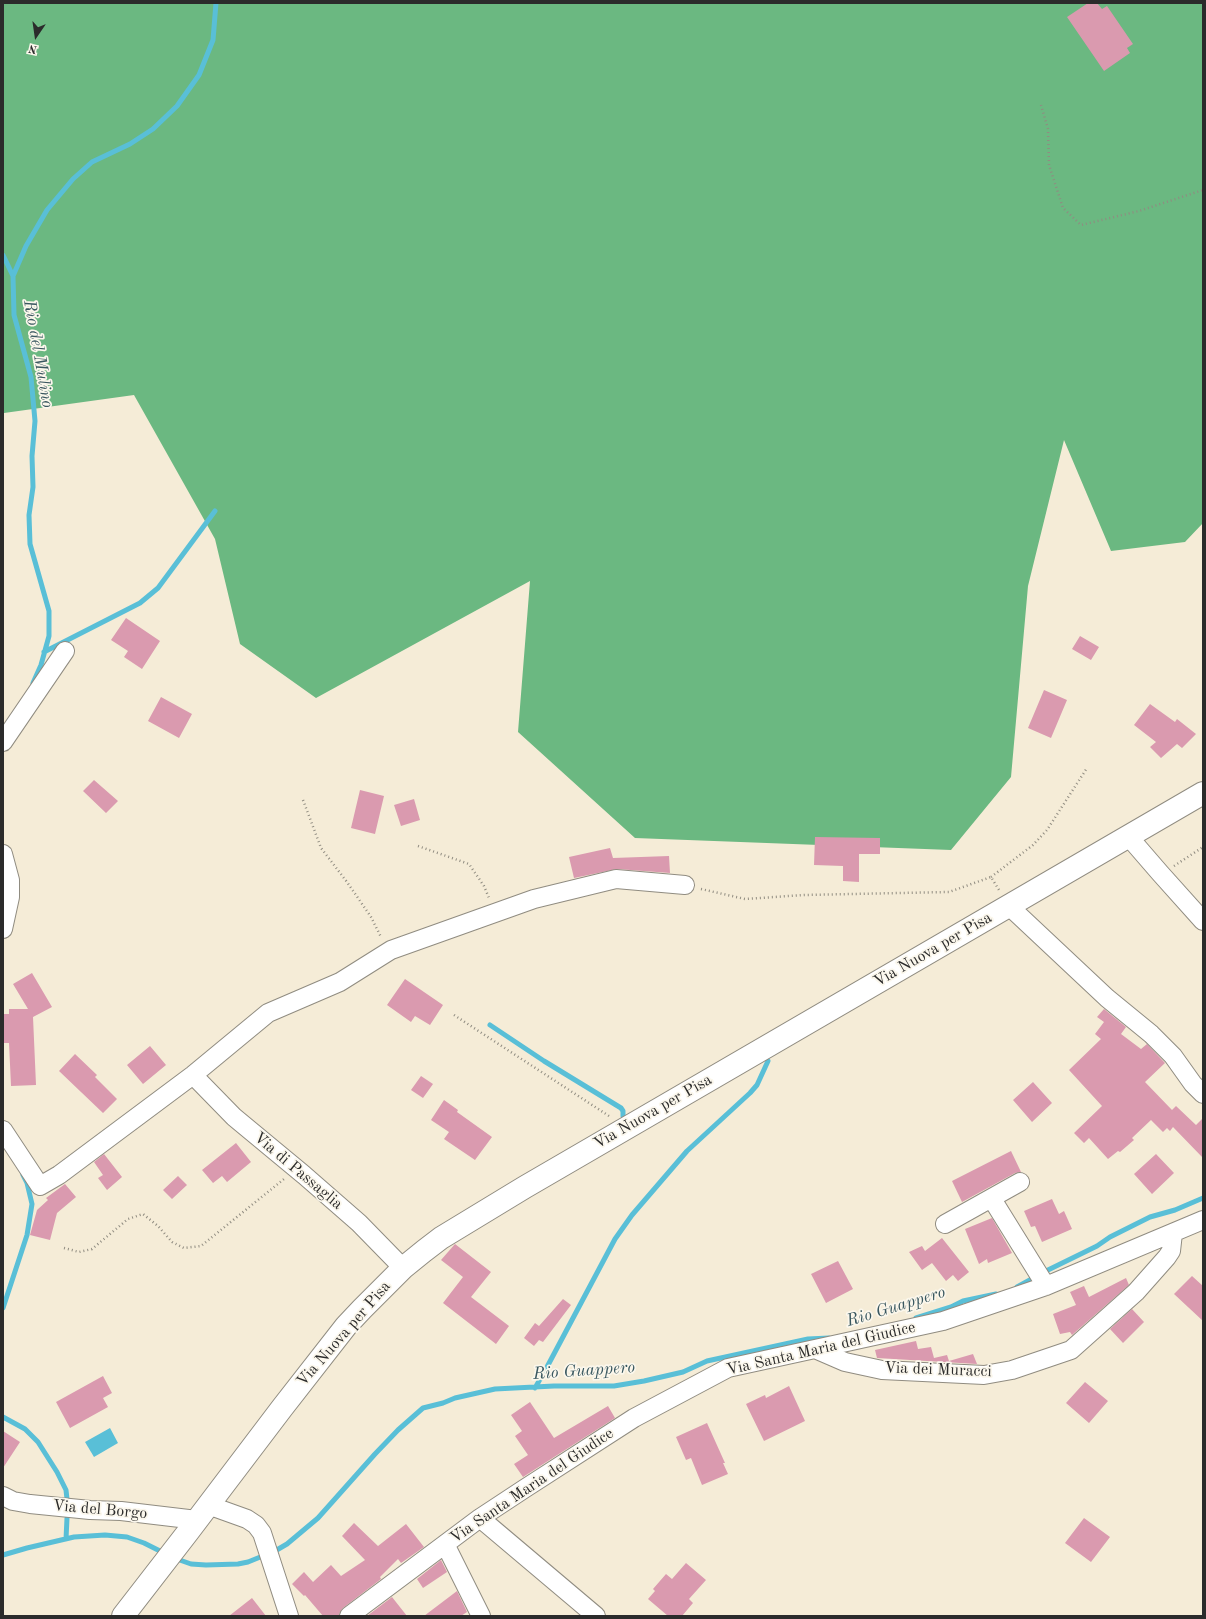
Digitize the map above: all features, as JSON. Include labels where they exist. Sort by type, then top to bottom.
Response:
[{"type":"main road","name":"Via Nuova per Pisa","points":[[123,1616],[346,1326],[403,1268],[441,1238],[524,1187],[1203,793]]},
{"type":"street","points":[[3,742],[65,651]]},
{"type":"street","points":[[1128,836],[1203,921]]},
{"type":"street","points":[[3,854],[10,880],[10,897],[3,929]]},
{"type":"street","points":[[3,1130],[40,1186],[59,1175],[193,1075],[268,1014],[340,982],[388,952],[534,899],[616,879],[685,885]]},
{"type":"street","points":[[1009,906],[1107,998],[1151,1034],[1173,1056],[1193,1084],[1203,1094]]},
{"type":"street","name":"Via di Passaglia","points":[[193,1075],[234,1117],[359,1223],[403,1268]]},
{"type":"street","points":[[945,1224],[1020,1182]]},
{"type":"street","points":[[992,1199],[1044,1283]]},
{"type":"street","name":"Via Santa Maria del Giudice","points":[[349,1616],[480,1518],[634,1418],[728,1368],[943,1321],[1173,1233],[1203,1220]]},
{"type":"street","name":"Via dei Muracci","points":[[815,1349],[845,1362],[882,1370],[984,1375],[1012,1370],[1071,1350],[1136,1292],[1157,1269],[1171,1251],[1173,1233]]},
{"type":"street","name":"Via del Borgo","points":[[3,1496],[13,1501],[30,1504],[90,1510],[121,1511],[198,1519],[247,1519],[256,1525],[262,1533],[289,1616]]},
{"type":"street","points":[[480,1518],[596,1616]]},
{"type":"street","points":[[445,1544],[481,1616]]},
{"type":"path","points":[[1041,106],[1048,129],[1049,165],[1063,208],[1081,225],[1139,211],[1203,190]]},
{"type":"path","points":[[685,885],[745,899],[804,895],[949,892],[991,877],[1033,845],[1046,830],[1088,768]]},
{"type":"path","points":[[303,800],[321,848],[367,911],[388,952]]},
{"type":"path","points":[[418,846],[469,864],[484,886],[494,913]]},
{"type":"path","points":[[1160,874],[1203,847]]},
{"type":"path","points":[[991,877],[1009,906]]},
{"type":"path","points":[[454,1015],[626,1128]]},
{"type":"path","points":[[64,1248],[79,1252],[92,1249],[128,1219],[143,1214],[158,1226],[172,1242],[184,1248],[201,1246],[297,1169]]},
{"type":"green space","points":[[3,3],[1203,3],[1203,523],[1185,542],[1111,551],[1064,440],[1028,586],[1011,777],[951,850],[635,838],[518,732],[530,581],[316,698],[240,644],[215,539],[134,395],[4,413]]},
{"type":"water","points":[[110,1428],[118,1443],[94,1457],[85,1442]]},
{"type":"building","points":[[1088,3],[1097,3],[1102,9],[1107,6],[1133,44],[1127,48],[1130,53],[1104,71],[1067,17]]},
{"type":"building","points":[[126,618],[160,641],[142,669],[124,657],[128,651],[111,640]]},
{"type":"building","points":[[1080,636],[1099,647],[1091,660],[1072,649]]},
{"type":"building","points":[[1044,690],[1067,700],[1051,738],[1028,728]]},
{"type":"building","points":[[161,697],[192,714],[179,738],[148,721]]},
{"type":"building","points":[[1150,704],[1175,722],[1177,719],[1196,734],[1182,748],[1177,744],[1161,758],[1150,747],[1156,742],[1134,725]]},
{"type":"building","points":[[94,780],[118,801],[106,813],[83,791]]},
{"type":"building","points":[[360,790],[384,796],[375,834],[351,828]]},
{"type":"building","points":[[414,799],[420,820],[401,826],[394,805]]},
{"type":"building","points":[[815,837],[880,838],[880,854],[859,854],[859,882],[843,881],[843,866],[814,865]]},
{"type":"building","points":[[610,848],[613,858],[669,856],[670,873],[617,869],[574,878],[569,857]]},
{"type":"building","points":[[32,973],[52,1007],[33,1017],[36,1085],[11,1086],[9,1043],[4,1043],[3,1014],[9,1014],[9,1009],[28,1009],[13,984]]},
{"type":"building","points":[[405,979],[443,1005],[430,1025],[415,1016],[411,1022],[387,1005]]},
{"type":"building","points":[[1104,1009],[1126,1027],[1121,1034],[1141,1049],[1147,1044],[1165,1063],[1145,1082],[1172,1110],[1176,1106],[1196,1125],[1203,1118],[1203,1158],[1173,1127],[1170,1131],[1167,1128],[1163,1132],[1151,1120],[1132,1138],[1134,1140],[1120,1152],[1118,1151],[1108,1159],[1089,1138],[1084,1143],[1074,1133],[1102,1106],[1069,1070],[1101,1039],[1095,1034],[1104,1022],[1097,1017]]},
{"type":"building","points":[[150,1046],[166,1065],[143,1084],[127,1065]]},
{"type":"building","points":[[75,1054],[97,1075],[95,1077],[117,1099],[103,1113],[59,1071]]},
{"type":"building","points":[[421,1076],[433,1084],[423,1098],[411,1090]]},
{"type":"building","points":[[1033,1082],[1052,1103],[1032,1122],[1013,1100]]},
{"type":"building","points":[[444,1100],[458,1110],[457,1112],[492,1137],[475,1160],[444,1139],[449,1132],[431,1120]]},
{"type":"building","points":[[236,1143],[251,1162],[227,1182],[222,1176],[213,1183],[202,1170]]},
{"type":"building","points":[[1011,1151],[1021,1172],[1015,1173],[962,1202],[952,1181]]},
{"type":"building","points":[[104,1154],[122,1177],[107,1190],[98,1178],[103,1175],[94,1162]]},
{"type":"building","points":[[1156,1154],[1174,1173],[1152,1194],[1134,1174]]},
{"type":"building","points":[[178,1176],[187,1185],[172,1199],[163,1190]]},
{"type":"building","points":[[65,1184],[76,1197],[57,1213],[50,1240],[30,1235],[37,1210],[48,1200],[46,1198]]},
{"type":"building","points":[[1052,1199],[1059,1214],[1064,1211],[1072,1229],[1042,1242],[1035,1226],[1031,1227],[1024,1211]]},
{"type":"building","points":[[992,1218],[1012,1253],[988,1263],[987,1259],[979,1264],[965,1229]]},
{"type":"building","points":[[942,1238],[969,1272],[958,1281],[953,1275],[946,1281],[932,1263],[922,1270],[909,1252],[922,1246],[925,1251]]},
{"type":"building","points":[[455,1244],[491,1272],[471,1297],[509,1326],[496,1344],[443,1303],[463,1277],[441,1260]]},
{"type":"building","points":[[838,1261],[853,1289],[826,1303],[811,1274]]},
{"type":"building","points":[[1192,1276],[1203,1286],[1203,1321],[1174,1294]]},
{"type":"building","points":[[1126,1278],[1129,1285],[1072,1335],[1070,1332],[1060,1334],[1053,1314],[1076,1305],[1070,1292],[1084,1286],[1089,1297]]},
{"type":"building","points":[[563,1299],[571,1305],[543,1342],[539,1340],[534,1346],[524,1338],[535,1323],[539,1326]]},
{"type":"building","points":[[1132,1309],[1144,1322],[1123,1343],[1110,1329]]},
{"type":"building","points":[[916,1341],[918,1349],[931,1347],[934,1358],[947,1355],[949,1361],[973,1354],[977,1364],[877,1358],[875,1350]]},
{"type":"building","points":[[103,1376],[112,1393],[103,1398],[108,1407],[70,1428],[56,1402]]},
{"type":"building","points":[[1085,1382],[1108,1401],[1089,1423],[1066,1403]]},
{"type":"building","points":[[789,1386],[805,1421],[764,1441],[746,1404],[765,1395],[766,1398]]},
{"type":"building","points":[[530,1402],[554,1438],[608,1406],[615,1418],[523,1477],[514,1464],[528,1455],[515,1436],[522,1431],[511,1415]]},
{"type":"building","points":[[707,1423],[725,1463],[723,1463],[728,1474],[702,1485],[691,1458],[686,1460],[676,1437]]},
{"type":"building","points":[[3,1431],[20,1442],[3,1468]]},
{"type":"building","points":[[1084,1518],[1110,1537],[1091,1562],[1065,1543]]},
{"type":"building","points":[[354,1523],[378,1546],[406,1524],[424,1547],[401,1563],[398,1559],[380,1577],[381,1579],[343,1608],[339,1616],[323,1616],[305,1595],[304,1596],[292,1584],[304,1572],[313,1582],[331,1565],[341,1576],[365,1560],[342,1536]]},
{"type":"building","points":[[441,1560],[447,1572],[423,1588],[417,1579]]},
{"type":"building","points":[[686,1563],[706,1580],[689,1599],[693,1603],[682,1616],[668,1616],[648,1599],[655,1591],[653,1589],[666,1574],[672,1579]]},
{"type":"building","points":[[457,1591],[467,1612],[461,1616],[424,1616]]},
{"type":"building","points":[[392,1597],[407,1616],[367,1616]]},
{"type":"building","points":[[252,1598],[266,1616],[229,1616]]},
{"type":"waterway","points":[[13,276],[26,246],[47,210],[73,179],[92,162],[130,144],[153,129],[177,106],[199,75],[213,40],[216,3]]},
{"type":"waterway","name":"Rio del Mulino","points":[[3,255],[13,276],[14,315],[31,377],[35,421],[32,456],[33,487],[29,515],[30,544],[49,611],[49,636],[41,665],[33,683]]},
{"type":"waterway","points":[[44,652],[140,603],[158,588],[215,511]]},
{"type":"waterway","points":[[490,1025],[544,1061],[621,1108],[623,1111],[623,1116]]},
{"type":"waterway","points":[[535,1388],[615,1239],[632,1215],[687,1151],[750,1093],[757,1085],[768,1061]]},
{"type":"waterway","name":"Rio del Mulino","points":[[3,1308],[27,1235],[32,1204],[27,1183],[23,1175]]},
{"type":"waterway","name":"Rio Guappero","points":[[1017,1287],[1150,1217],[1175,1210],[1203,1198]]},
{"type":"waterway","name":"Rio Guappero","points":[[916,1318],[951,1307],[963,1301],[996,1294]]},
{"type":"waterway","name":"Rio Guappero","points":[[174,1558],[191,1564],[238,1564],[248,1562],[275,1551],[287,1544],[318,1518],[375,1454],[398,1430],[423,1408],[455,1398],[495,1389],[554,1386],[614,1386],[644,1381],[683,1372],[707,1361],[808,1339],[829,1338]]},
{"type":"waterway","name":"Rio del Mulino","points":[[3,1417],[25,1429],[38,1442],[57,1472],[66,1490],[67,1499]]},
{"type":"waterway","name":"Rio del Mulino","points":[[66,1539],[67,1518]]},
{"type":"waterway","name":"Rio Guappero","points":[[3,1555],[74,1537],[105,1535],[127,1537],[144,1543],[166,1554]]}]
